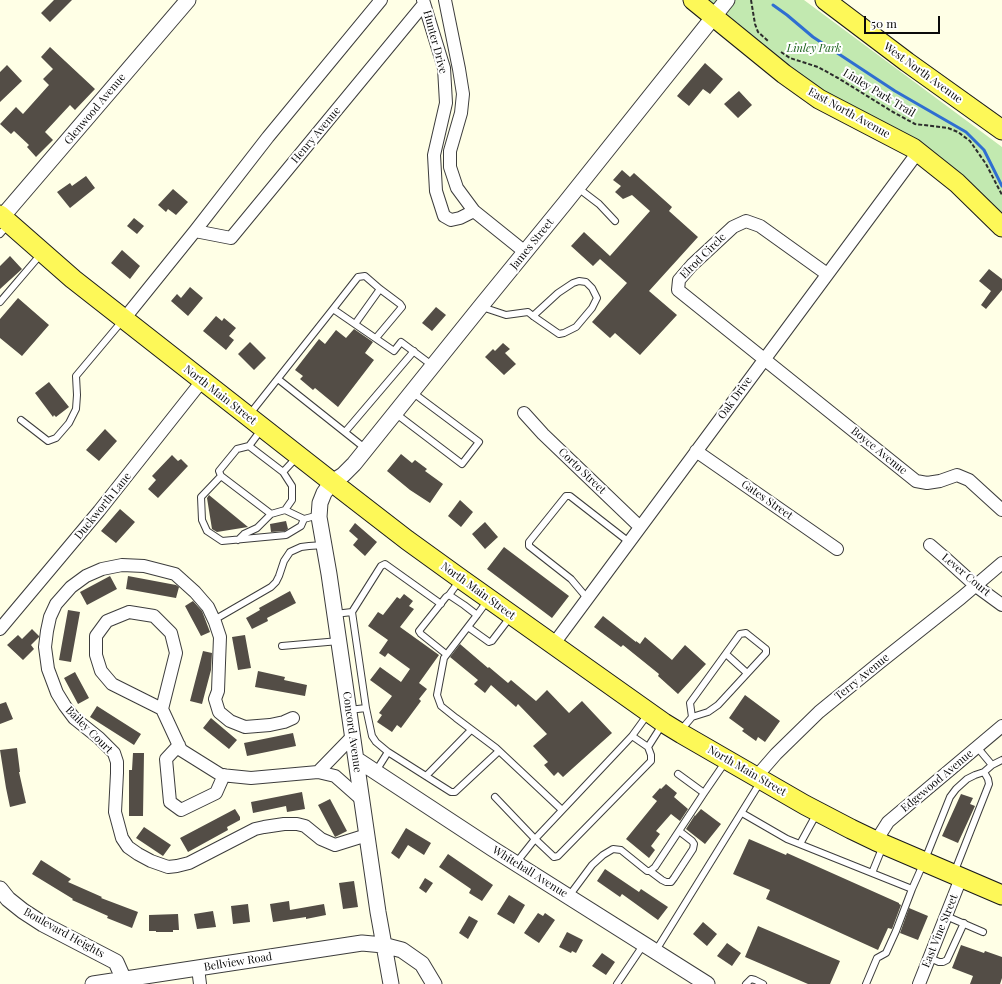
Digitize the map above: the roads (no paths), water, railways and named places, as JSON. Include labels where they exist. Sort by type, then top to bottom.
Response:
[{"type":"main road","name":"East North Avenue","points":[[693,0],[784,74],[819,99],[918,152],[957,183],[1002,227]]},
{"type":"main road","name":"West North Avenue","points":[[825,0],[907,62],[1002,130]]},
{"type":"main road","name":"North Main Street","points":[[3,223],[42,252],[73,279],[202,381],[473,592],[553,644],[671,728],[818,812],[880,843],[1002,895]]},
{"type":"street","name":"Glenwood Avenue","points":[[3,223],[188,0]]},
{"type":"street","points":[[124,319],[268,137],[381,0]]},
{"type":"street","name":"Hunter Drive","points":[[445,0],[463,94],[461,113],[450,151],[450,167],[457,188],[474,210],[525,252]]},
{"type":"street","name":"James Street","points":[[332,482],[343,475],[367,449],[481,306],[578,188],[727,0]]},
{"type":"street","name":"Henry Avenue","points":[[195,231],[231,238],[424,2]]},
{"type":"street","name":"Hunter Drive","points":[[424,2],[444,68],[446,103],[434,155],[436,191],[444,216],[451,220],[460,218],[474,210]]},
{"type":"street","name":"Oak Drive","points":[[553,644],[918,152]]},
{"type":"street","name":"Elrod Circle","points":[[764,360],[678,290],[679,280],[692,265],[733,227],[746,220],[760,226],[827,274]]},
{"type":"street","name":"Boyce Avenue","points":[[764,360],[916,480],[927,483],[940,481],[957,475],[969,480],[1002,510]]},
{"type":"street","name":"Duckworth Lane","points":[[0,629],[99,511],[202,381]]},
{"type":"street","name":"Corto Street","points":[[524,413],[543,434],[640,527]]},
{"type":"street","name":"Gates Street","points":[[696,451],[837,549]]},
{"type":"street","name":"Concord Avenue","points":[[332,482],[322,496],[319,514],[339,641],[366,835],[383,945],[391,984]]},
{"type":"street","name":"Lever Court","points":[[930,546],[976,586],[1002,605]]},
{"type":"street","points":[[976,586],[1002,563]]},
{"type":"street","name":"Bailey Court","points":[[293,718],[284,722],[270,725],[245,727],[230,721],[219,712],[215,700],[218,691],[220,637],[208,607],[195,592],[175,574],[144,566],[122,565],[102,569],[86,576],[66,591],[56,604],[50,617],[46,630],[45,647],[48,669],[57,693],[69,712],[114,753],[117,762],[115,812],[122,838],[128,847],[138,854],[151,861],[168,867],[177,866],[189,863],[255,830],[284,824],[297,824],[305,826],[321,839],[335,845],[366,835]]},
{"type":"street","name":"Terry Avenue","points":[[759,778],[776,754],[819,712],[976,586]]},
{"type":"street","points":[[162,709],[176,653],[172,633],[154,616],[129,612],[107,621],[96,636],[96,655],[102,671],[112,684],[162,709],[181,750],[221,775],[251,778],[318,772],[335,776],[361,799]]},
{"type":"street","name":"Edgewood Avenue","points":[[880,843],[888,822],[1002,726]]},
{"type":"street","points":[[318,772],[352,736]]},
{"type":"street","points":[[179,744],[166,759],[170,802],[181,810],[216,793],[224,775]]},
{"type":"street","name":"Whitehall Avenue","points":[[356,759],[706,984]]},
{"type":"street","name":"East Vine Street","points":[[919,984],[946,916],[957,876]]},
{"type":"street","name":"Boulevard Heights","points":[[0,889],[8,899],[43,924],[116,962],[124,980]]},
{"type":"street","name":"Bellview Road","points":[[93,984],[362,943],[383,945],[402,950],[422,964],[434,984]]},
{"type":"street","points":[[198,968],[200,984]]},
{"type":"lane","points":[[578,188],[599,204],[615,221]]},
{"type":"lane","points":[[0,302],[42,252]]},
{"type":"lane","points":[[248,417],[358,277],[364,276],[402,307],[376,338]]},
{"type":"lane","points":[[481,306],[506,316],[528,312],[533,316],[559,334],[576,327],[592,308],[597,298],[592,288],[586,282],[579,281],[573,283],[558,293],[533,316]]},
{"type":"lane","points":[[354,324],[380,289]]},
{"type":"lane","points":[[333,309],[394,351],[401,342],[433,366]]},
{"type":"lane","points":[[21,420],[48,441],[56,438],[69,423],[76,409],[76,376],[124,319]]},
{"type":"lane","points":[[345,432],[414,351]]},
{"type":"lane","points":[[278,379],[367,449]]},
{"type":"lane","points":[[395,413],[462,464],[479,442],[412,392]]},
{"type":"lane","points":[[263,428],[249,446],[237,449],[219,471],[221,476],[272,514]]},
{"type":"lane","points":[[238,540],[244,534],[257,528],[272,514],[285,510],[292,500],[292,486],[283,472],[249,446]]},
{"type":"lane","points":[[283,472],[298,456]]},
{"type":"lane","points":[[221,476],[201,497],[202,520],[207,531],[222,541],[286,535],[301,526],[304,519]]},
{"type":"lane","points":[[587,598],[571,579],[529,546],[529,542],[566,496],[570,496],[628,542]]},
{"type":"lane","points":[[285,510],[304,519],[319,514]]},
{"type":"lane","points":[[214,620],[271,587],[276,582],[284,561],[290,552],[301,547],[324,545]]},
{"type":"lane","points":[[441,604],[385,564],[381,566],[352,612],[366,708],[372,736],[376,742],[388,752],[451,792],[455,792],[499,751]]},
{"type":"lane","points":[[446,654],[419,631],[446,597],[449,595],[473,592]]},
{"type":"lane","points":[[464,605],[473,592]]},
{"type":"lane","points":[[473,592],[477,615],[444,658],[437,695],[441,706],[499,751],[562,810]]},
{"type":"lane","points":[[449,595],[477,615]]},
{"type":"lane","points":[[335,614],[352,612]]},
{"type":"lane","points":[[468,627],[489,642],[492,641],[512,616]]},
{"type":"lane","points":[[648,747],[671,728],[692,717],[708,712],[718,705],[766,653],[766,649],[746,633],[740,634],[690,703],[692,717]]},
{"type":"lane","points":[[282,646],[339,641]]},
{"type":"lane","points":[[726,654],[747,674]]},
{"type":"lane","points":[[349,710],[366,708]]},
{"type":"lane","points":[[516,863],[535,839],[632,736],[649,712]]},
{"type":"lane","points":[[426,776],[472,730]]},
{"type":"lane","points":[[495,797],[554,857],[558,856],[651,761],[651,754],[648,747],[632,736]]},
{"type":"lane","points":[[977,747],[992,765]]},
{"type":"lane","points":[[376,772],[388,752]]},
{"type":"lane","points":[[650,871],[655,867],[727,760]]},
{"type":"lane","points":[[866,984],[877,958],[886,953],[896,931],[950,797],[967,779],[975,774],[984,772],[992,765],[1002,760]]},
{"type":"lane","points":[[957,876],[989,784],[984,772]]},
{"type":"lane","points":[[678,774],[704,793]]},
{"type":"lane","points":[[618,984],[650,948],[742,812],[759,778]]},
{"type":"lane","points":[[742,812],[787,839],[912,889]]},
{"type":"lane","points":[[800,844],[818,812]]},
{"type":"lane","points":[[569,897],[592,865],[603,855],[613,849],[622,850],[641,866],[662,880],[671,882],[694,849],[694,844],[692,841],[679,831]]},
{"type":"lane","points":[[872,873],[880,843]]},
{"type":"lane","points":[[946,916],[983,932]]},
{"type":"lane","points":[[930,958],[940,962],[947,960],[964,923]]},
{"type":"lane","points":[[746,984],[751,979],[763,984]]},
{"type":"waterway","points":[[773,5],[813,37],[895,91],[966,132],[984,150],[1002,186]]},
{"type":"park label","name":"Linley Park","points":[[814,49]]}]
